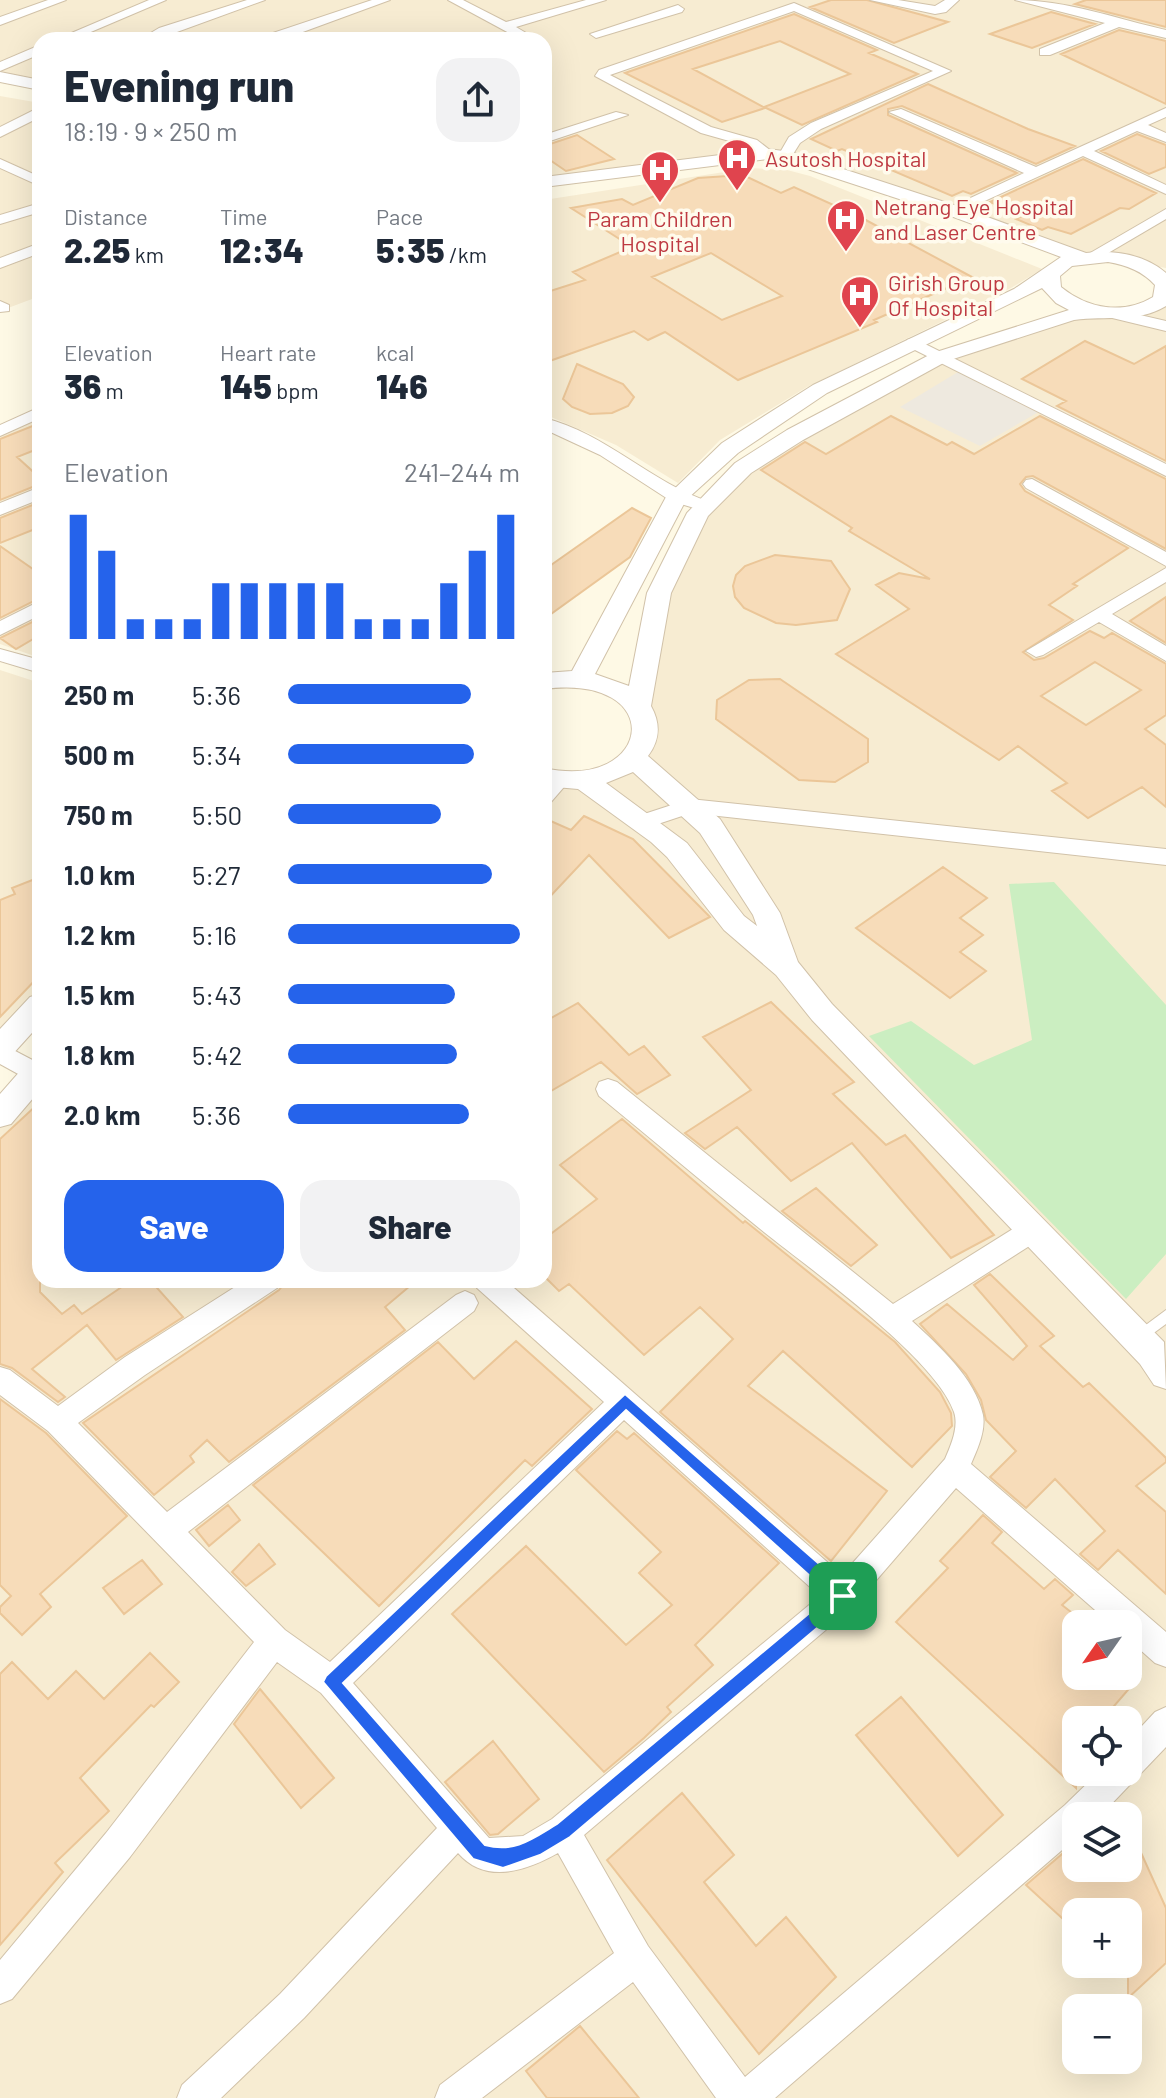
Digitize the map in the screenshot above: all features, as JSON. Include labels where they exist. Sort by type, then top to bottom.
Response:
[{"type":"street","points":[[0,21],[60,0]]},
{"type":"street","points":[[81,32],[160,0]]},
{"type":"street","points":[[161,32],[259,0]]},
{"type":"street","points":[[291,32],[384,0]]},
{"type":"street","points":[[454,0],[517,32]]},
{"type":"street","points":[[469,8],[491,0]]},
{"type":"street","points":[[505,26],[600,0]]},
{"type":"street","points":[[596,34],[684,12],[661,0]]},
{"type":"street","points":[[876,0],[935,10],[942,9],[953,0]]},
{"type":"street","points":[[1021,0],[1166,34]]},
{"type":"street","points":[[552,181],[776,155],[816,126],[944,71],[794,7],[602,76],[706,130],[752,143],[776,155],[1086,256],[1123,259],[1158,270],[1165,284],[1164,301],[1142,311],[1071,315],[940,357],[795,435],[743,468],[704,506],[659,593],[638,707]]},
{"type":"street","points":[[1045,52],[1120,22]]},
{"type":"street","points":[[0,67],[32,53]]},
{"type":"street","points":[[0,77],[32,83]]},
{"type":"street","points":[[0,94],[32,100]]},
{"type":"street","points":[[896,112],[1037,173]]},
{"type":"street","points":[[954,211],[1166,112]]},
{"type":"street","points":[[0,133],[32,115]]},
{"type":"street","points":[[552,137],[621,115]]},
{"type":"street","points":[[1138,126],[1166,138]]},
{"type":"street","points":[[1085,152],[1166,190]]},
{"type":"street","points":[[0,163],[32,178]]},
{"type":"street","points":[[552,195],[750,166],[769,166],[813,175],[980,241]]},
{"type":"street","points":[[0,181],[23,174]]},
{"type":"street","points":[[580,679],[677,497],[730,448],[820,389],[1021,293],[1047,269],[1086,256],[1166,213]]},
{"type":"street","points":[[0,263],[32,217]]},
{"type":"street","points":[[1047,269],[1049,282],[1059,296],[1102,312],[1166,326]]},
{"type":"street","points":[[913,343],[1166,471]]},
{"type":"street","points":[[0,431],[32,416]]},
{"type":"street","points":[[552,427],[606,451],[677,497],[704,506]]},
{"type":"street","points":[[1032,484],[1166,560]]},
{"type":"street","points":[[0,510],[32,496]]},
{"type":"street","points":[[1036,651],[1166,574]]},
{"type":"street","points":[[0,629],[32,611]]},
{"type":"street","points":[[1099,614],[1166,655]]},
{"type":"street","points":[[0,655],[32,665]]},
{"type":"street","points":[[552,681],[580,679],[614,688],[638,707],[646,732],[642,745],[620,768],[557,784]]},
{"type":"street","points":[[633,757],[690,806],[727,849],[766,913],[786,967]]},
{"type":"street","points":[[557,784],[643,822],[677,850],[734,923],[786,967],[822,1012],[1138,1339],[1166,1374]]},
{"type":"street","points":[[643,822],[690,806],[1166,857]]},
{"type":"street","points":[[32,1014],[0,1050],[32,1069]]},
{"type":"street","points":[[0,1115],[32,1081]]},
{"type":"street","points":[[0,1379],[58,1422],[274,1641],[332,1682],[480,1853],[503,1859],[534,1848],[564,1831],[843,1596],[955,1468],[966,1443],[969,1416],[961,1396],[940,1369],[891,1320],[608,1089]]},
{"type":"street","points":[[891,1320],[1033,1230]]},
{"type":"street","points":[[58,1422],[135,1366],[256,1288]]},
{"type":"street","points":[[495,1288],[843,1596]]},
{"type":"street","points":[[166,1531],[465,1303]]},
{"type":"street","points":[[332,1682],[625,1400]]},
{"type":"street","points":[[955,1468],[1166,1652]]},
{"type":"street","points":[[0,1987],[118,1845],[274,1641]]},
{"type":"street","points":[[1142,1750],[1166,1723]]},
{"type":"street","points":[[1091,1802],[1107,1786]]},
{"type":"street","points":[[748,2098],[1062,1828]]},
{"type":"street","points":[[195,2098],[292,2006],[457,1830]]},
{"type":"street","points":[[564,1831],[636,1958],[738,2098]]},
{"type":"street","points":[[453,2098],[636,1958]]},
{"type":"lane","points":[[1138,1339],[1166,1316]]},
{"type":"shaded area","points":[[0,0],[1166,0],[1166,268],[1079,254],[787,155],[552,179],[552,32],[32,32],[32,82],[0,75]]},
{"type":"shaded area","points":[[0,96],[32,102],[32,299],[0,311]]},
{"type":"shaded area","points":[[750,168],[787,170],[810,176],[1042,269],[1011,288],[807,387],[720,440],[678,483],[616,445],[552,417],[552,199]]},
{"type":"shaded area","points":[[1166,303],[1166,2098],[0,2098],[0,1121],[32,1083],[32,1288],[552,1288],[552,780],[623,770],[647,707],[666,593],[704,514],[745,468],[939,360],[1071,318]]},
{"type":"shaded area","points":[[963,369],[1042,410],[980,446],[900,407]]},
{"type":"shaded area","points":[[32,418],[32,655],[0,644],[0,433]]},
{"type":"shaded area","points":[[0,670],[32,680],[32,1011],[0,1045]]},
{"type":"green space","points":[[1054,882],[1166,1005],[1166,1254],[1126,1299],[869,1036],[911,1021],[974,1065],[1032,1040],[1009,884]]},
{"type":"building","points":[[831,0],[867,0],[948,22],[894,43],[810,7]]},
{"type":"building","points":[[1086,0],[1166,0],[1166,27],[1075,4]]},
{"type":"building","points":[[1051,12],[1095,24],[1032,48],[990,34]]},
{"type":"building","points":[[794,14],[877,50],[869,53],[918,74],[802,125],[764,107],[850,74],[780,41],[693,69],[765,108],[722,122],[625,73]]},
{"type":"building","points":[[1119,30],[1166,41],[1166,104],[1061,54]]},
{"type":"building","points":[[928,84],[1028,129],[1075,146],[1036,164],[902,106],[888,109],[888,115],[1017,173],[971,194],[963,191],[952,196],[811,139]]},
{"type":"building","points":[[1137,134],[1166,145],[1166,167],[1149,174],[1101,151]]},
{"type":"building","points":[[577,135],[614,159],[566,171],[552,161],[552,143]]},
{"type":"building","points":[[1083,159],[1156,193],[1129,209],[1120,208],[1071,234],[1048,227],[1042,230],[1016,219],[1022,216],[990,202]]},
{"type":"building","points":[[743,175],[781,193],[794,187],[862,218],[972,277],[874,320],[877,322],[738,380],[665,332],[648,340],[634,331],[552,360],[552,290],[585,280],[573,272],[632,247],[571,208],[622,199],[633,205],[698,178]],"holes":[[[711,253],[782,296],[722,320],[652,277]]]},
{"type":"building","points":[[1085,341],[1134,364],[1166,346],[1166,461],[1057,406],[1066,401],[1022,379]]},
{"type":"building","points":[[577,364],[623,384],[634,397],[628,406],[612,413],[590,414],[572,407],[563,399]]},
{"type":"building","points":[[891,416],[947,445],[952,442],[974,454],[1040,416],[1166,479],[1166,549],[1033,476],[1026,477],[1020,484],[1025,491],[1128,548],[1073,584],[1077,586],[1049,605],[1073,620],[1023,652],[1034,660],[1044,658],[1090,631],[1104,638],[1112,633],[1166,664],[1166,715],[1145,729],[1166,745],[1166,807],[1142,787],[1088,818],[1052,791],[1067,783],[1018,746],[999,760],[836,654],[909,609],[876,585],[899,573],[930,579],[849,531],[852,528],[761,470],[805,442],[826,454]],"holes":[[[1095,662],[1141,690],[1086,725],[1041,696]]]},
{"type":"building","points":[[32,426],[32,451],[17,457],[32,471],[32,487],[0,500],[0,439]]},
{"type":"building","points":[[32,505],[32,530],[0,543],[0,518]]},
{"type":"building","points":[[632,508],[651,518],[630,557],[552,613],[552,564]]},
{"type":"building","points":[[0,546],[32,568],[32,602],[0,618]]},
{"type":"building","points":[[775,555],[831,561],[850,589],[837,620],[796,625],[776,623],[744,608],[735,597],[733,586],[736,575],[745,566]]},
{"type":"building","points":[[1166,597],[1166,643],[1130,621]]},
{"type":"building","points":[[32,622],[32,640],[16,649],[0,638]]},
{"type":"building","points":[[780,679],[868,739],[868,762],[835,782],[799,780],[716,719],[717,700],[749,680]]},
{"type":"building","points":[[584,816],[633,839],[710,917],[669,938],[589,855],[552,894],[552,822],[571,830]]},
{"type":"building","points":[[943,867],[987,898],[960,918],[983,935],[960,952],[986,971],[950,998],[856,928]]},
{"type":"building","points":[[32,880],[32,983],[0,1017],[0,900],[15,894],[12,888]]},
{"type":"building","points":[[771,1002],[854,1082],[833,1094],[886,1145],[905,1135],[994,1235],[951,1258],[852,1143],[791,1181],[737,1127],[705,1149],[685,1133],[751,1090],[703,1037]]},
{"type":"building","points":[[578,1003],[629,1055],[644,1046],[670,1075],[637,1094],[601,1062],[552,1090],[552,1018]]},
{"type":"building","points":[[32,1109],[32,1288],[40,1288],[40,1292],[62,1314],[74,1305],[82,1314],[120,1288],[157,1288],[183,1317],[116,1360],[87,1325],[32,1369],[65,1397],[58,1402],[12,1368],[0,1364],[0,1139]]},
{"type":"building","points":[[622,1119],[743,1223],[745,1221],[895,1342],[940,1392],[951,1413],[952,1426],[912,1467],[783,1351],[748,1386],[887,1491],[831,1561],[660,1412],[733,1339],[700,1307],[644,1355],[569,1284],[559,1291],[552,1284],[552,1233],[597,1199],[560,1165]]},
{"type":"building","points":[[816,1188],[877,1245],[851,1266],[782,1211]]},
{"type":"building","points":[[990,1274],[1054,1336],[1040,1346],[1083,1387],[1089,1383],[1166,1458],[1166,1462],[1136,1486],[1166,1512],[1166,1594],[1118,1550],[1098,1570],[1080,1554],[1105,1531],[1055,1479],[1026,1508],[990,1477],[1016,1451],[986,1420],[981,1400],[966,1374],[920,1324],[947,1304],[1013,1360],[1027,1346],[974,1285]]},
{"type":"building","points":[[408,1288],[385,1307],[405,1330],[229,1462],[207,1440],[190,1456],[194,1462],[154,1495],[83,1423],[279,1290]]},
{"type":"building","points":[[516,1341],[592,1409],[532,1466],[525,1460],[379,1606],[253,1485],[438,1342],[474,1379]]},
{"type":"building","points":[[0,1399],[46,1433],[127,1516],[40,1594],[51,1607],[22,1635],[0,1613],[0,1607],[11,1596],[0,1585]]},
{"type":"building","points":[[617,1431],[627,1439],[634,1433],[779,1563],[695,1645],[713,1665],[667,1707],[671,1712],[604,1772],[452,1614],[526,1546],[626,1645],[672,1605],[639,1573],[661,1552],[576,1470]]},
{"type":"building","points":[[228,1505],[240,1520],[209,1546],[196,1530]]},
{"type":"building","points":[[983,1515],[1002,1532],[992,1543],[1044,1589],[1055,1579],[1073,1595],[1062,1605],[1068,1610],[1062,1610],[1062,1690],[1128,1690],[1114,1706],[1062,1706],[1062,1775],[896,1622],[948,1568],[940,1561]]},
{"type":"building","points":[[259,1544],[275,1564],[246,1586],[232,1572]]},
{"type":"building","points":[[142,1560],[162,1584],[124,1614],[103,1588]]},
{"type":"building","points":[[150,1653],[179,1682],[154,1707],[151,1705],[80,1778],[109,1811],[55,1863],[63,1872],[0,1945],[0,1674],[12,1662],[48,1699],[76,1671],[104,1699]]},
{"type":"building","points":[[260,1689],[334,1778],[301,1808],[234,1724]]},
{"type":"building","points":[[901,1697],[1003,1815],[958,1856],[856,1735]]},
{"type":"building","points":[[493,1741],[539,1799],[498,1834],[490,1835],[445,1782]]},
{"type":"building","points":[[682,1793],[734,1855],[704,1882],[756,1946],[786,1917],[836,1977],[759,2054],[607,1860]]},
{"type":"building","points":[[1062,1854],[1062,1882],[1142,1882],[1142,1855],[1166,1908],[1166,1963],[1132,1994],[1128,1994],[1128,1978],[1142,1978],[1142,1898],[1062,1898],[1062,1918],[1026,1885]]},
{"type":"building","points":[[580,2026],[639,2098],[547,2098],[526,2071]]},
{"type":"place","name":"Asutosh Hospital","points":[[737,192]]},
{"type":"place","name":"Param Children Hospital","points":[[660,204]]},
{"type":"place","name":"Netrang Eye Hospital and Laser Centre","points":[[846,253]]},
{"type":"place","name":"Girish Group Of Hospital","points":[[860,329]]},
{"type":"route","points":[[625,1400],[843,1596],[564,1831],[534,1848],[503,1859],[480,1853],[457,1830],[332,1682],[625,1400]]}]
